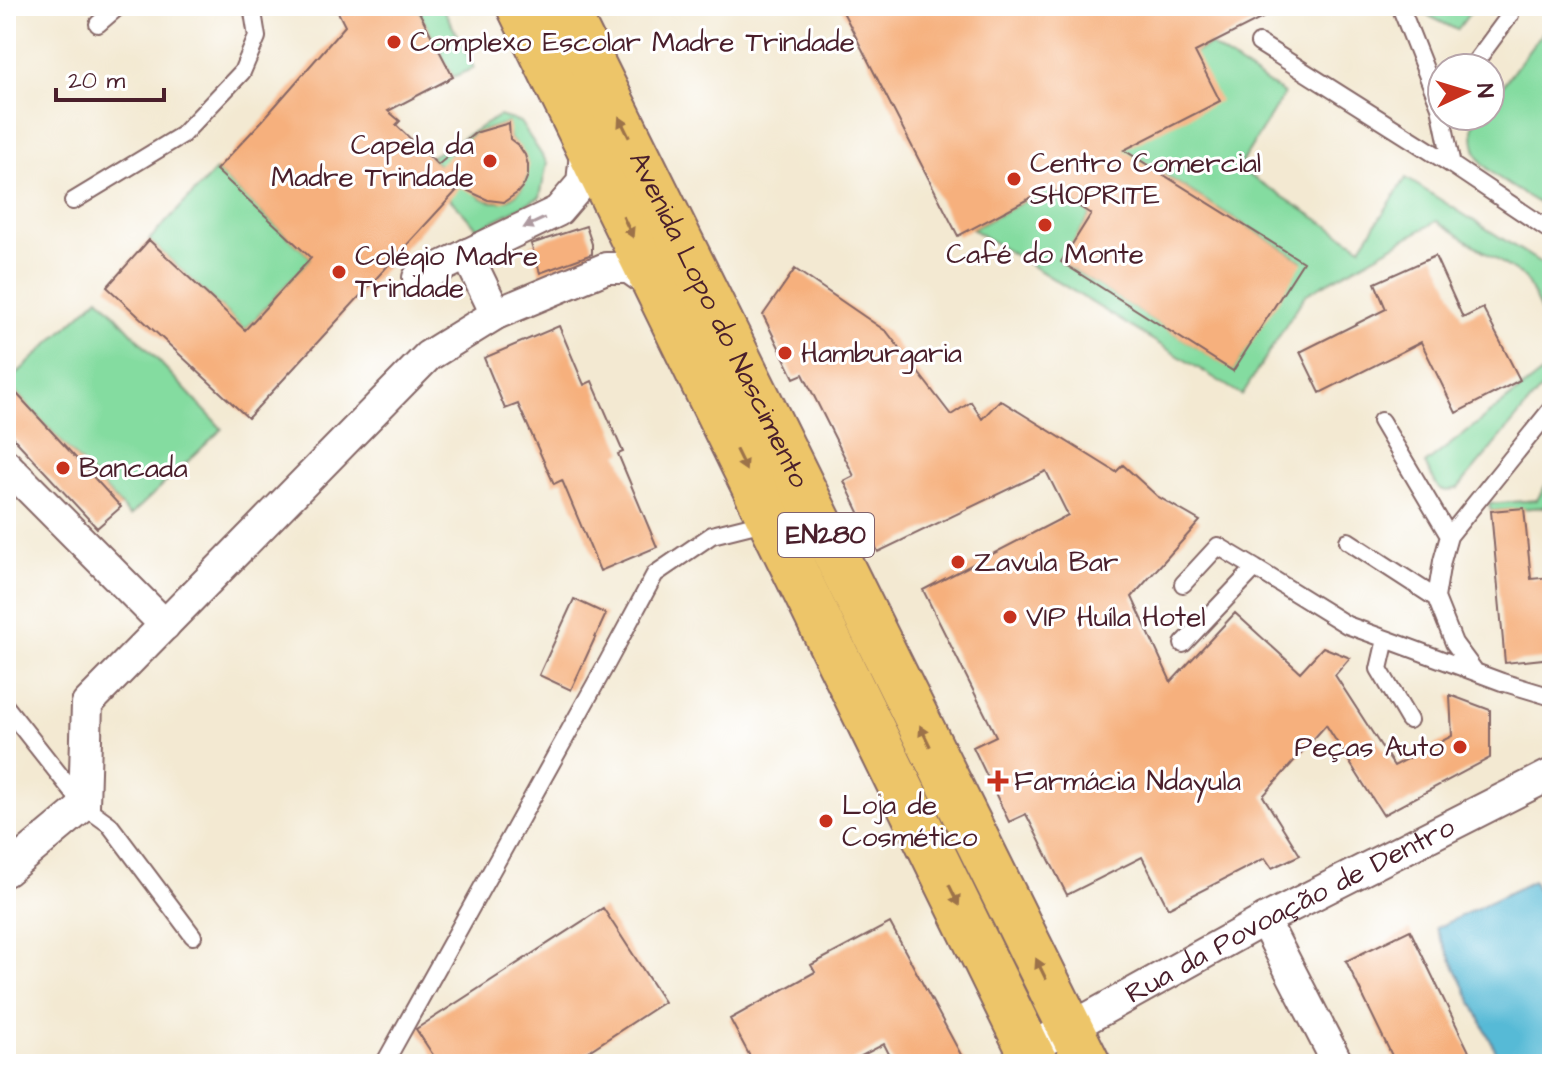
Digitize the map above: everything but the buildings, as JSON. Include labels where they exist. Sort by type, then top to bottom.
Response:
[{"type":"main road","name":"Avenida Lopo do Nascimento","points":[[519,6],[1032,1056]]},
{"type":"main road","name":"Avenida Lopo do Nascimento","points":[[564,6],[1079,1046]]},
{"type":"street","points":[[418,278],[558,211],[582,183],[586,141]]},
{"type":"street","points":[[467,254],[496,314]]},
{"type":"street","points":[[6,871],[84,806],[87,704],[428,356],[496,314],[606,268],[629,268],[657,287]]},
{"type":"street","points":[[6,465],[165,625]]},
{"type":"street","name":"Rua da Povoação de Dentro","points":[[1032,1056],[1079,1046],[1264,920],[1552,774]]},
{"type":"street","points":[[1264,920],[1338,1064]]},
{"type":"lane","points":[[98,24],[119,6]]},
{"type":"lane","points":[[73,201],[182,135],[242,72],[257,37],[252,6]]},
{"type":"lane","points":[[1400,6],[1426,69]]},
{"type":"lane","points":[[1483,52],[1510,15]]},
{"type":"lane","points":[[1259,43],[1552,232]]},
{"type":"lane","points":[[1446,132],[1452,165]]},
{"type":"lane","points":[[1474,670],[1454,643],[1436,598],[1449,536],[1552,408]]},
{"type":"lane","points":[[1381,421],[1449,536]]},
{"type":"lane","points":[[384,1064],[655,574],[712,535],[771,520]]},
{"type":"lane","points":[[1348,541],[1436,598]]},
{"type":"lane","points":[[1183,584],[1218,546],[1347,625],[1502,682],[1552,697]]},
{"type":"lane","points":[[1183,644],[1255,568]]},
{"type":"lane","points":[[1386,639],[1379,669],[1409,720]]},
{"type":"lane","points":[[6,707],[84,806],[109,824],[193,936]]},
{"type":"green space","points":[[416,6],[442,6],[474,68],[453,77]]},
{"type":"green space","points":[[1419,6],[1475,6],[1457,30],[1421,12]]},
{"type":"green space","points":[[1552,20],[1552,211],[1501,180],[1484,165],[1476,150],[1473,132],[1506,132],[1506,81]]},
{"type":"green space","points":[[1210,45],[1284,94],[1238,168],[1361,247],[1406,178],[1552,270],[1552,334],[1525,278],[1437,221],[1305,295],[1242,395],[972,229],[1049,188],[1091,214],[1061,262],[1233,370],[1302,261],[1155,169],[1133,182],[1101,162],[1195,52]]},
{"type":"green space","points":[[499,116],[520,122],[547,163],[540,197],[478,229],[449,198],[446,172],[430,157]],"holes":[[[508,123],[510,139],[527,163],[527,176],[522,187],[515,196],[505,201],[493,202],[480,197],[466,184],[449,156],[475,133]]]},
{"type":"green space","points":[[216,170],[311,258],[245,330],[149,240]]},
{"type":"green space","points":[[99,297],[222,429],[130,516],[7,383]]},
{"type":"green space","points":[[1552,365],[1552,376],[1458,488],[1447,491],[1439,489],[1425,464]]},
{"type":"green space","points":[[1552,474],[1552,492],[1544,507],[1491,511],[1489,504],[1537,500]]},
{"type":"water","points":[[1533,881],[1552,922],[1552,1056],[1536,1064],[1502,1064],[1436,928]]},
{"type":"place","name":"Complexo Escolar Madre Trindade","points":[[394,42]]},
{"type":"place","name":"Capela da Madre Trindade","points":[[490,161]]},
{"type":"place","name":"Centro Comercial SHOPRITE","points":[[1014,179]]},
{"type":"place","name":"Café do Monte","points":[[1045,225]]},
{"type":"place","name":"Colégio Madre Trindade","points":[[339,272]]},
{"type":"place","name":"Hamburgaria","points":[[785,353]]},
{"type":"place","name":"Bancada","points":[[63,468]]},
{"type":"place","name":"Zavula Bar","points":[[958,562]]},
{"type":"place","name":"VIP Huíla Hotel","points":[[1010,617]]},
{"type":"place","name":"Peças Auto","points":[[1460,747]]},
{"type":"place","name":"Farmácia Ndayula","points":[[998,781]]},
{"type":"place","name":"Loja de Cosmético","points":[[826,821]]}]
